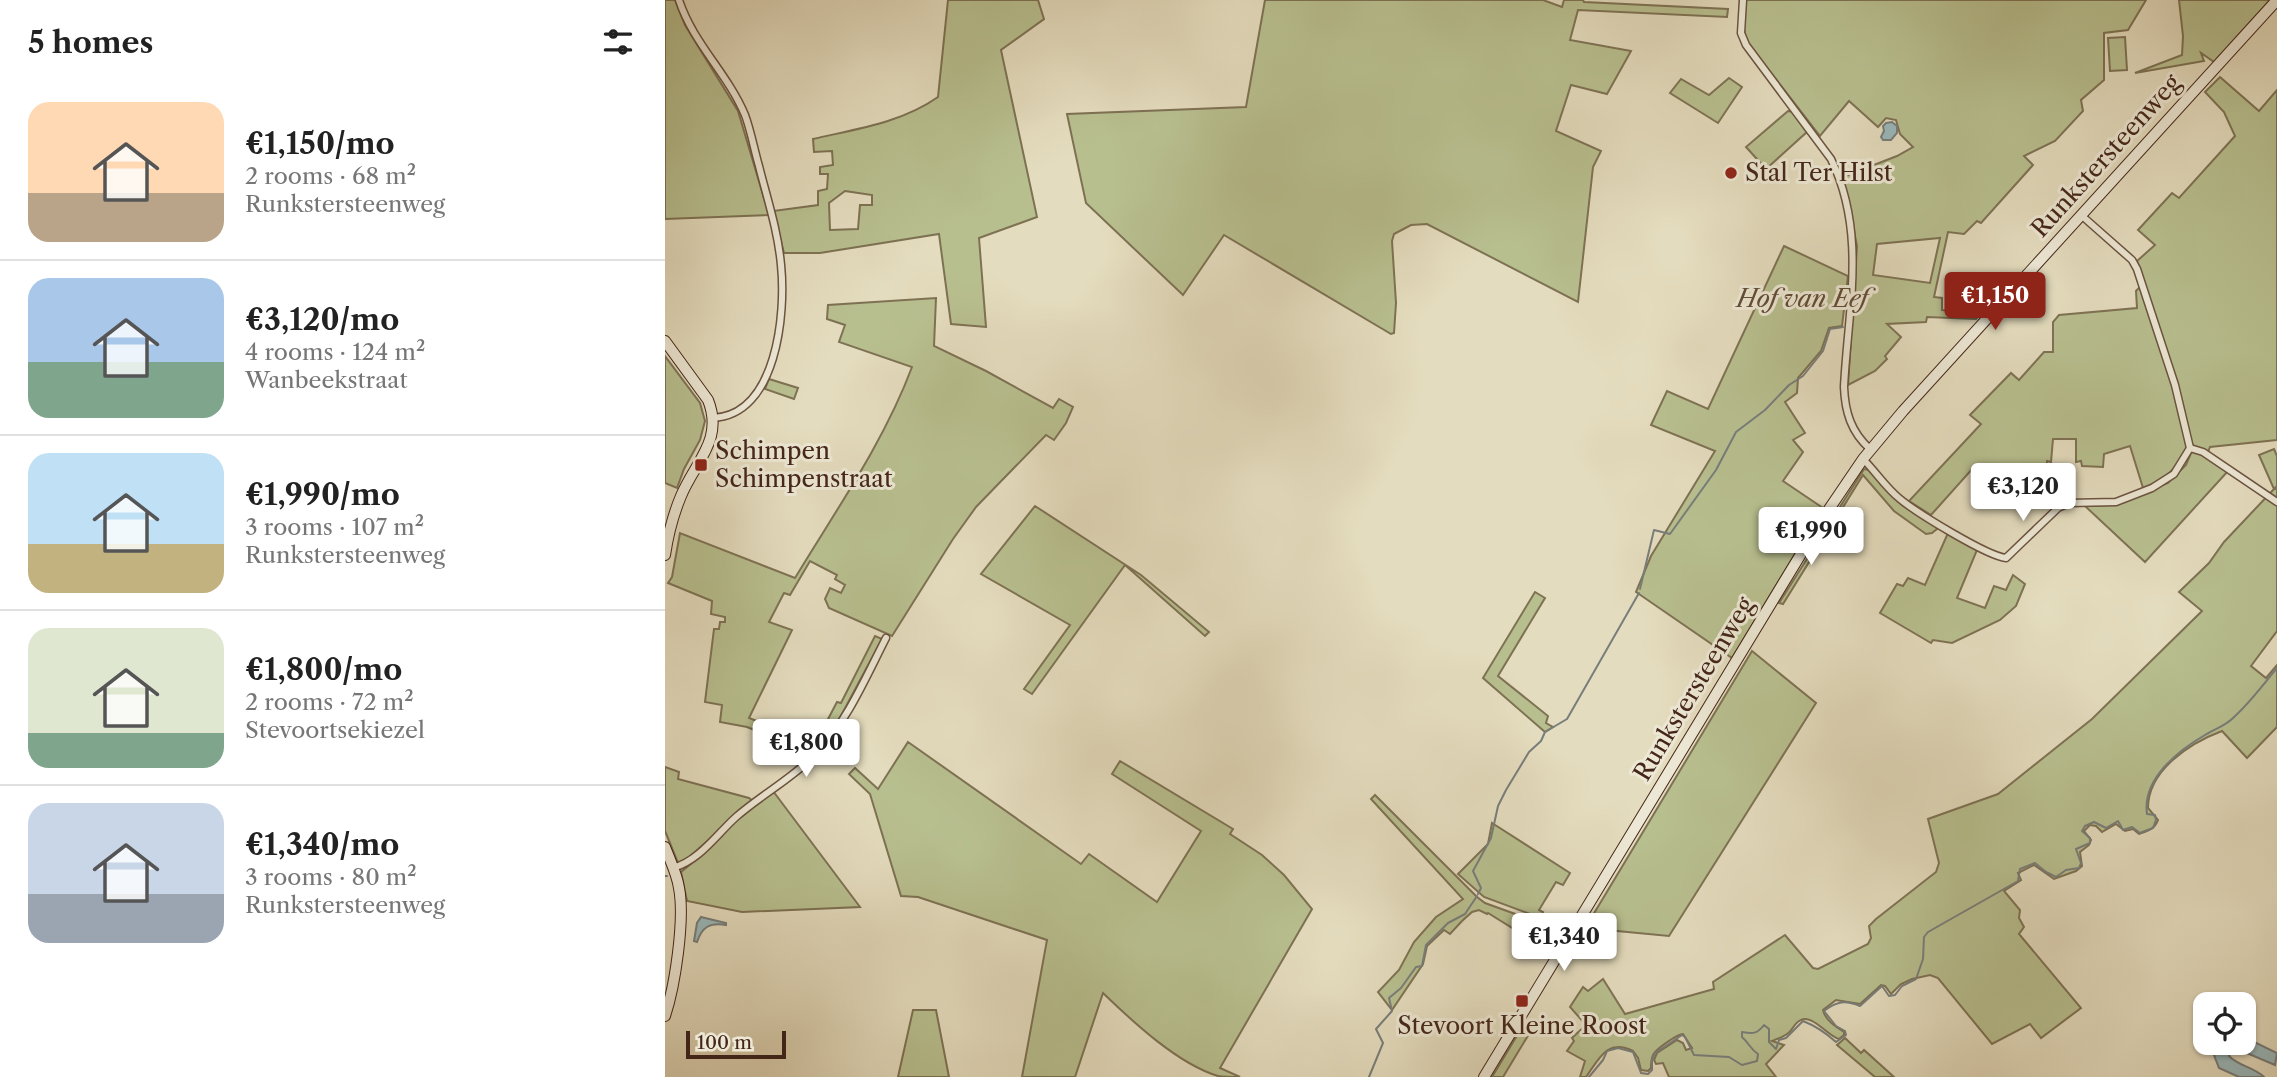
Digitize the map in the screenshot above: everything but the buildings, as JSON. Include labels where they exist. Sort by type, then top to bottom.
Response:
[{"type":"street","points":[[679,0],[689,26],[745,115],[781,262],[782,309],[765,381],[759,392],[733,414],[725,418],[713,418]]},
{"type":"street","points":[[1743,0],[1741,33],[1746,45],[1831,159],[1840,176],[1853,240],[1845,402],[1859,440],[1870,449]]},
{"type":"street","name":"Runkstersteenweg","points":[[1484,1077],[1821,521],[1870,449],[2277,0]]},
{"type":"street","points":[[1863,459],[1902,501],[1975,545],[2006,558],[2058,508],[2069,503],[2116,502],[2166,481],[2174,474],[2190,448],[2175,386],[2137,269],[2132,260],[2081,215]]},
{"type":"street","points":[[665,341],[708,400],[713,418],[712,438],[681,494],[665,555]]},
{"type":"street","points":[[2190,448],[2203,452],[2277,502]]},
{"type":"street","points":[[673,868],[691,860],[736,817],[815,755],[832,735],[886,638]]},
{"type":"street","points":[[665,847],[680,890],[674,983],[665,1016]]},
{"type":"green space","points":[[665,0],[675,0],[685,25],[738,111],[769,215],[665,219]]},
{"type":"green space","points":[[948,0],[1038,0],[1044,19],[1001,50],[1037,217],[979,238],[986,327],[951,324],[939,234],[820,253],[784,253],[773,211],[818,205],[818,191],[827,189],[828,174],[820,174],[820,167],[833,165],[832,151],[814,152],[813,139],[894,119],[938,97]],"holes":[[[845,191],[872,195],[872,205],[860,205],[858,229],[830,230],[829,203]]]},
{"type":"green space","points":[[1265,0],[1543,0],[1562,7],[1564,0],[1583,0],[1728,9],[1727,17],[1578,10],[1570,40],[1631,51],[1607,94],[1571,85],[1556,131],[1601,151],[1593,167],[1578,302],[1427,224],[1411,225],[1394,234],[1392,241],[1396,303],[1394,333],[1391,334],[1224,235],[1183,295],[1086,203],[1067,114],[1246,107]]},
{"type":"green space","points":[[1746,0],[2146,0],[2128,30],[2104,33],[2104,80],[2081,100],[2083,111],[2055,141],[2024,156],[2033,165],[1981,223],[1977,221],[1964,234],[1948,232],[1934,297],[1942,298],[1942,310],[1983,312],[1976,319],[1927,317],[1926,322],[1887,324],[1901,337],[1885,356],[1887,359],[1875,371],[1848,385],[1857,246],[1843,177],[1913,147],[1900,134],[1896,120],[1886,118],[1878,127],[1849,101],[1820,136],[1747,42],[1743,25]],"holes":[[[1940,238],[1930,283],[1873,275],[1877,244]]]},
{"type":"green space","points":[[2179,0],[2270,0],[2214,62],[2201,53],[2204,61],[2135,73],[2182,55]]},
{"type":"green space","points":[[2125,37],[2127,70],[2110,71],[2108,38]]},
{"type":"green space","points":[[2220,77],[2259,111],[2277,90],[2277,440],[2210,447],[2208,452],[2228,471],[2145,562],[2085,506],[2114,505],[2168,483],[2186,465],[2194,446],[2190,446],[2165,476],[2143,488],[2130,446],[2104,454],[2103,467],[2082,466],[2081,461],[2076,462],[2076,439],[2053,439],[2051,462],[2047,461],[2047,467],[2036,467],[2034,503],[1973,468],[1931,515],[1909,501],[1981,424],[1970,415],[2011,373],[2019,380],[2044,352],[2053,352],[2053,322],[2059,315],[2137,308],[2136,291],[2144,283],[2137,261],[2155,245],[2138,230],[2172,193],[2179,198],[2235,136],[2224,112],[2205,92]]},
{"type":"green space","points":[[1729,78],[1742,87],[1718,123],[1670,93],[1681,79],[1709,95]]},
{"type":"green space","points":[[1788,111],[1794,112],[1808,131],[1766,169],[1746,147]]},
{"type":"green space","name":"Hof van Eef","points":[[1784,246],[1848,276],[1842,326],[1829,328],[1821,351],[1798,378],[1797,393],[1785,402],[1805,433],[1793,440],[1803,452],[1783,481],[1823,508],[1732,658],[1636,592],[1651,556],[1715,451],[1651,425],[1667,391],[1708,409]]},
{"type":"green space","points":[[936,298],[934,346],[1053,408],[1059,399],[1073,407],[1066,423],[1054,440],[1046,435],[976,507],[892,636],[829,608],[825,599],[830,588],[841,593],[845,585],[835,579],[837,575],[810,561],[790,595],[784,593],[769,622],[792,630],[749,718],[815,744],[837,702],[841,703],[875,636],[882,639],[835,727],[814,754],[747,727],[720,722],[722,705],[705,702],[714,629],[719,629],[720,622],[725,622],[725,617],[711,614],[712,601],[668,583],[672,577],[680,533],[795,578],[888,422],[912,367],[839,342],[845,325],[827,319],[828,305]]},
{"type":"green space","points":[[665,356],[700,403],[705,421],[700,440],[677,488],[665,483]]},
{"type":"green space","points":[[769,379],[798,388],[794,399],[765,389]]},
{"type":"green space","points":[[2274,449],[2277,456],[2277,631],[2251,666],[2266,678],[2277,665],[2277,727],[2247,758],[2222,731],[2197,743],[2173,760],[2155,782],[2148,808],[2158,820],[2153,828],[2139,834],[2133,829],[2125,831],[2116,824],[2102,832],[2096,826],[2090,825],[2084,831],[2091,840],[2080,852],[2082,866],[2076,871],[2054,879],[2034,865],[2018,873],[2021,880],[2004,891],[2020,910],[2019,918],[2024,927],[2019,934],[2081,1008],[2041,1038],[2030,1024],[1992,1044],[1938,978],[1930,975],[1901,984],[1891,994],[1881,985],[1860,1004],[1836,1000],[1823,1010],[1828,1020],[1844,1032],[1839,1039],[1814,1022],[1804,1019],[1799,1021],[1787,1034],[1772,1041],[1784,1045],[1766,1064],[1776,1077],[1669,1077],[1663,1063],[1656,1064],[1654,1060],[1657,1053],[1677,1040],[1683,1043],[1686,1050],[1692,1048],[1683,1034],[1655,1052],[1648,1071],[1641,1070],[1633,1051],[1617,1047],[1605,1052],[1586,1077],[1580,1077],[1585,1061],[1567,1051],[1574,1041],[1572,1038],[1586,1025],[1570,1007],[1583,987],[1588,991],[1603,979],[1625,1014],[1714,989],[1713,982],[1785,935],[1813,968],[1818,969],[1868,944],[1871,938],[1869,926],[1936,872],[1939,863],[1928,819],[1998,794],[2092,719],[2202,611],[2179,592],[2209,563],[2224,542],[2274,489],[2259,455]]},
{"type":"green space","points":[[1864,469],[1870,470],[1902,505],[1935,524],[1937,529],[1926,534],[1894,511],[1863,475],[1783,604],[1779,603]]},
{"type":"green space","points":[[1035,506],[1141,575],[1209,632],[1205,636],[1125,565],[1032,694],[1024,689],[1070,625],[981,574]]},
{"type":"green space","points":[[1948,533],[1977,550],[1957,598],[1985,608],[1994,586],[2006,590],[2013,575],[2025,584],[2016,606],[2000,620],[1952,643],[1933,640],[1931,643],[1880,613],[1897,584],[1903,586],[1908,578],[1925,585]]},
{"type":"green space","points":[[1535,592],[1545,598],[1498,676],[1548,716],[1546,723],[1553,727],[1545,732],[1483,678]]},
{"type":"green space","points":[[1752,651],[1816,703],[1669,936],[1596,929],[1589,923],[1590,920]]},
{"type":"green space","points":[[908,742],[1081,864],[1089,854],[1157,902],[1201,831],[1112,774],[1120,761],[1233,829],[1230,834],[1262,855],[1284,875],[1312,909],[1220,1068],[1240,1077],[1218,1076],[1187,1062],[1142,1029],[1103,993],[1075,1077],[1022,1077],[1047,940],[918,897],[901,896],[870,794],[849,774],[855,768],[878,789]]},
{"type":"green space","points":[[665,767],[679,772],[678,779],[753,801],[688,858],[678,863],[665,831]]},
{"type":"green space","points":[[773,791],[860,907],[742,912],[687,901],[681,872],[734,822]]},
{"type":"green space","points":[[1375,795],[1485,903],[1562,933],[1554,954],[1488,913],[1479,910],[1472,912],[1450,934],[1444,930],[1427,946],[1423,964],[1392,1010],[1378,992],[1399,970],[1414,942],[1436,917],[1463,899],[1371,799]]},
{"type":"green space","points":[[1492,823],[1570,873],[1563,885],[1556,882],[1539,910],[1543,912],[1541,918],[1484,897],[1458,874],[1488,844]]},
{"type":"green space","points":[[913,1010],[936,1010],[949,1077],[898,1077]]},
{"type":"green space","points":[[1524,1024],[1532,1029],[1503,1077],[1492,1077]]},
{"type":"green space","points":[[1845,1038],[1861,1053],[1864,1050],[1894,1077],[1875,1077],[1837,1045]]},
{"type":"water","points":[[1892,122],[1897,126],[1897,133],[1891,140],[1883,140],[1883,126]]},
{"type":"water","points":[[701,917],[726,925],[715,924],[707,927],[697,942],[694,941],[697,923]]},
{"type":"water","points":[[2256,1043],[2277,1053],[2275,1065],[2251,1055],[2256,1055]]},
{"type":"water","points":[[2214,1055],[2230,1055],[2264,1077],[2239,1077],[2219,1068]]},
{"type":"waterway","points":[[1640,589],[1654,530],[1670,534],[1716,470],[1736,432],[1803,376],[1823,351],[1830,329],[1843,327]]},
{"type":"waterway","points":[[1478,894],[1481,888],[1473,871],[1491,838],[1498,806],[1506,790],[1529,752],[1541,741],[1545,732],[1567,719],[1639,593]]},
{"type":"waterway","points":[[1589,1077],[1607,1051],[1618,1048],[1633,1052],[1641,1073],[1648,1074],[1652,1070],[1655,1053],[1682,1035],[1694,1055],[1729,1057],[1742,1065],[1757,1061],[1758,1054],[1742,1037],[1742,1032],[1755,1033],[1764,1025],[1769,1029],[1769,1042],[1776,1049],[1779,1040],[1786,1038],[1803,1021],[1836,1042],[1846,1035],[1845,1031],[1836,1026],[1824,1011],[1841,1002],[1860,1006],[1882,986],[1889,996],[1895,995],[1902,986],[1916,979],[1923,959],[1924,937],[1928,932],[2018,881],[2020,869],[2035,863],[2056,877],[2066,870],[2079,868],[2081,863],[2076,849],[2090,843],[2090,838],[2082,831],[2085,826],[2094,822],[2106,828],[2118,821],[2123,830],[2132,827],[2140,833],[2153,828],[2155,815],[2147,814],[2147,802],[2156,778],[2183,749],[2230,721],[2277,668]]},
{"type":"waterway","points":[[1369,1077],[1383,1043],[1376,1029],[1392,1011],[1389,998],[1401,988],[1416,967],[1422,966],[1426,945],[1448,923],[1465,914],[1477,896]]},
{"type":"place","name":"Stal Ter Hilst","points":[[1731,173]]},
{"type":"place","name":"Schimpen Schimpenstraat","points":[[701,465]]},
{"type":"place","name":"Stevoort Kleine Roost","points":[[1522,1001]]}]
